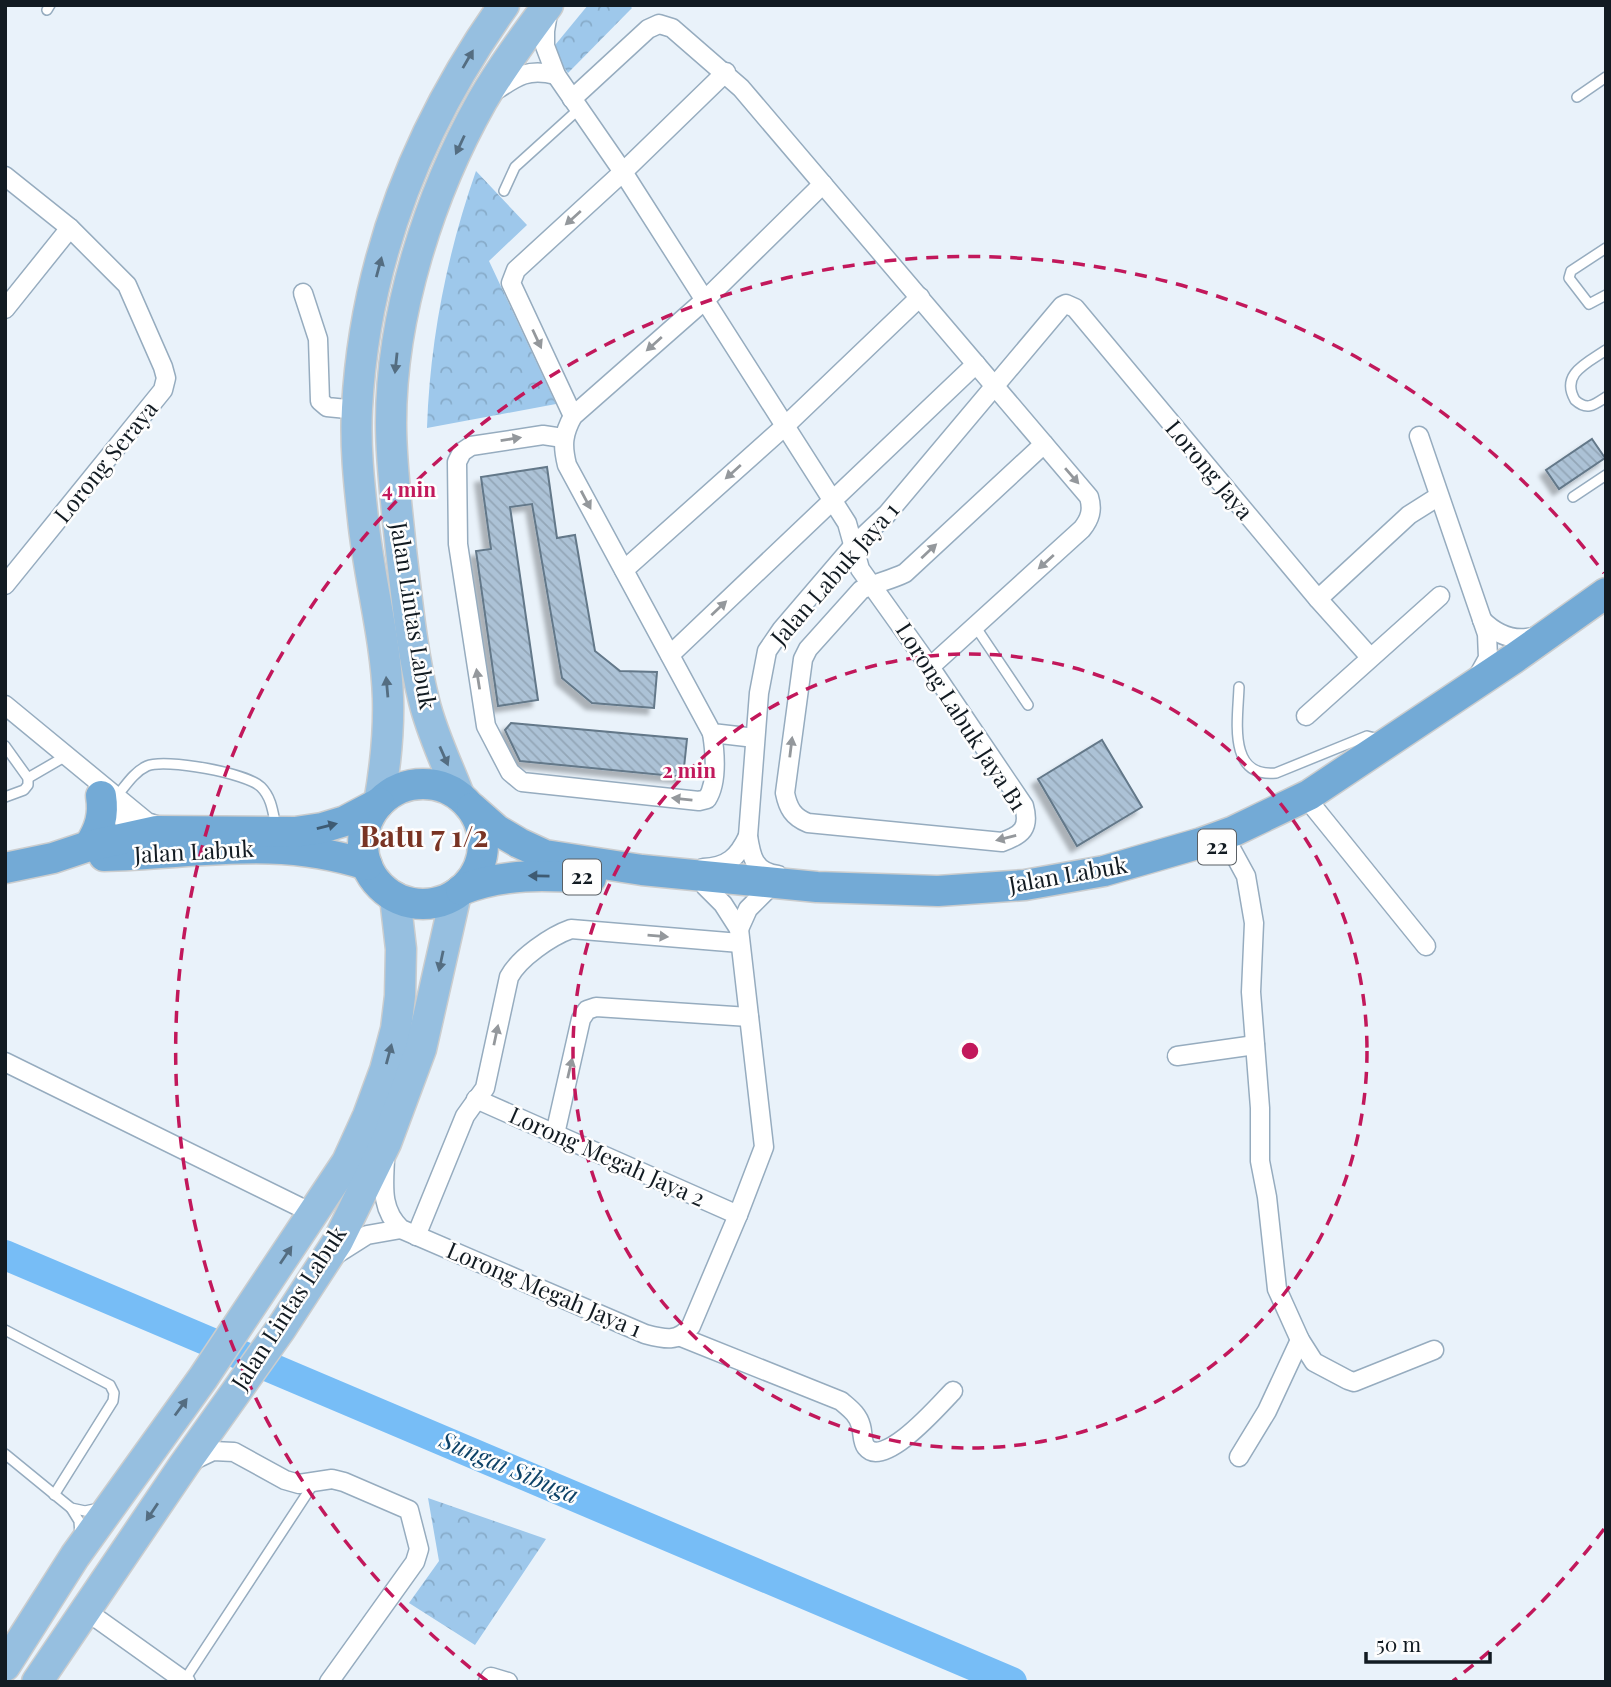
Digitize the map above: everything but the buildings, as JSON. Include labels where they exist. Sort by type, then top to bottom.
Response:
[{"type":"highway","name":"Jalan Labuk","points":[[466,802],[497,830],[519,844],[545,855],[642,870],[817,887],[963,890],[1025,885],[1104,872],[1234,831],[1309,794],[1386,745],[1606,593]]},
{"type":"highway","name":"Jalan Labuk","points":[[458,892],[484,881],[519,876],[588,877],[870,898],[990,900],[1049,893],[1098,882],[1228,843],[1312,805],[1393,755],[1606,607]]},
{"type":"highway","name":"22","points":[[379,803],[392,792],[409,785],[435,785],[466,802]]},
{"type":"highway","points":[[101,851],[97,834],[109,796]]},
{"type":"highway","points":[[458,892],[474,877],[484,842],[480,824],[466,802]]},
{"type":"highway","points":[[276,840],[345,821],[379,803]]},
{"type":"highway","points":[[379,803],[372,812],[363,844],[367,866],[378,883],[395,897]]},
{"type":"highway","points":[[11,862],[101,851],[137,834],[174,830],[276,840],[367,866]]},
{"type":"highway","points":[[137,834],[152,845],[208,844],[225,848]]},
{"type":"highway","name":"Jalan Labuk","points":[[101,851],[225,848],[276,840]]},
{"type":"highway","name":"22","points":[[395,897],[407,902],[432,903],[458,892]]},
{"type":"main road","name":"Jalan Lintas Labuk","points":[[379,803],[388,698],[363,523],[358,469],[357,410],[373,290],[405,181],[452,87],[477,43],[504,5]]},
{"type":"main road","name":"Jalan Lintas Labuk","points":[[466,802],[433,733],[424,701],[393,477],[391,421],[397,356],[409,284],[459,146],[483,100],[509,59],[549,5]]},
{"type":"main road","name":"Jalan Lintas Labuk","points":[[37,1682],[232,1395],[280,1330],[338,1241],[386,1143],[421,1049],[458,892]]},
{"type":"main road","name":"Jalan Lintas Labuk","points":[[5,1666],[75,1556],[248,1312],[347,1162],[385,1070],[396,1029],[401,949],[395,897]]},
{"type":"street","name":"Lorong Labuk Jaya B1","points":[[549,5],[545,46],[556,75],[706,299],[784,427],[847,523],[860,569],[872,585],[930,667],[1024,806],[1027,817],[1024,830],[1015,837],[997,841],[808,823],[793,814],[787,804],[785,793],[803,659],[808,649],[861,590],[872,585]]},
{"type":"street","points":[[576,104],[648,29],[659,24],[672,28],[726,72],[1089,496],[1091,512],[1082,529],[930,667]]},
{"type":"street","points":[[483,100],[512,79],[527,72],[540,71],[556,75]]},
{"type":"street","points":[[573,416],[511,283],[512,276],[726,72]]},
{"type":"street","name":"Lorong Seraya","points":[[5,176],[71,228],[127,285],[166,378],[163,390],[156,400],[5,585]]},
{"type":"street","points":[[563,438],[543,435],[471,446],[462,452],[457,462],[458,544],[485,726],[510,772],[522,782],[703,801],[711,792],[715,755],[712,733],[567,466],[563,438],[573,416],[706,299],[823,184]]},
{"type":"street","points":[[5,309],[71,228]]},
{"type":"street","points":[[303,293],[318,339],[320,401],[327,407],[357,410]]},
{"type":"street","points":[[624,570],[784,427],[920,297]]},
{"type":"street","name":"Lorong Jaya","points":[[996,387],[1058,309],[1066,304],[1075,308],[1318,599]]},
{"type":"street","points":[[670,655],[976,364]]},
{"type":"street","name":"Jalan Labuk Jaya 1","points":[[748,836],[759,693],[768,650],[782,629],[853,546],[887,514],[996,387]]},
{"type":"street","points":[[1419,436],[1482,620],[1489,648],[1484,668],[1469,687]]},
{"type":"street","points":[[872,585],[905,573],[1044,444]]},
{"type":"street","points":[[1370,657],[1318,599],[1409,514],[1439,496]]},
{"type":"street","points":[[1306,716],[1440,596]]},
{"type":"street","points":[[1482,620],[1497,634],[1509,638],[1532,638],[1552,631]]},
{"type":"street","points":[[5,705],[109,796],[147,822],[174,830]]},
{"type":"street","points":[[712,733],[755,737]]},
{"type":"street","points":[[109,796],[137,834]]},
{"type":"street","points":[[1312,805],[1426,946]]},
{"type":"street","points":[[642,870],[668,865],[716,867],[734,858],[748,836]]},
{"type":"street","points":[[748,836],[751,854],[759,869],[768,874],[790,877],[817,887]]},
{"type":"street","points":[[1228,843],[1246,877],[1254,923],[1251,992],[1260,1108],[1260,1161],[1278,1289],[1300,1340],[1314,1362],[1354,1382],[1434,1350]]},
{"type":"street","points":[[681,1337],[691,1326],[764,1147],[739,936],[723,904],[705,887]]},
{"type":"street","points":[[739,936],[748,909],[765,891]]},
{"type":"street","points":[[409,1232],[465,1116],[485,1088],[509,976],[517,964],[557,934],[571,929],[739,936]]},
{"type":"street","points":[[555,1134],[581,1019],[587,1010],[596,1007],[749,1017]]},
{"type":"street","points":[[1177,1056],[1255,1045]]},
{"type":"street","points":[[5,1062],[314,1214]]},
{"type":"street","name":"Lorong Megah Jaya 2","points":[[476,1100],[738,1215]]},
{"type":"street","points":[[386,1143],[383,1193],[385,1204],[391,1220],[409,1232]]},
{"type":"street","points":[[322,1266],[355,1240],[367,1235],[409,1232]]},
{"type":"street","name":"Lorong Megah Jaya 1","points":[[409,1232],[645,1334],[670,1339],[681,1337],[841,1401],[855,1412],[861,1424],[864,1445],[869,1450],[889,1448],[902,1441],[953,1391]]},
{"type":"street","points":[[1239,1457],[1267,1411],[1300,1340]]},
{"type":"street","points":[[184,1465],[213,1451],[234,1451],[285,1480],[314,1483],[332,1479],[344,1482],[405,1507],[412,1515],[419,1549],[415,1562],[329,1682]]},
{"type":"street","points":[[85,1610],[178,1679]]},
{"type":"lane","points":[[1577,97],[1606,77]]},
{"type":"lane","points":[[504,191],[515,167],[576,104]]},
{"type":"lane","points":[[1606,248],[1571,271],[1569,278],[1589,304],[1606,295]]},
{"type":"lane","points":[[1606,350],[1574,372],[1570,388],[1575,400],[1586,407],[1592,407],[1606,397]]},
{"type":"lane","points":[[1573,497],[1606,475]]},
{"type":"lane","points":[[975,626],[1028,705]]},
{"type":"lane","points":[[1239,687],[1237,743],[1241,756],[1251,767],[1265,774],[1276,774],[1367,736],[1376,737],[1386,745]]},
{"type":"lane","points":[[5,746],[28,778],[28,785],[24,790],[5,797]]},
{"type":"lane","points":[[28,778],[66,756]]},
{"type":"lane","points":[[109,796],[136,772],[151,765],[188,766],[234,774],[258,784],[267,793],[276,840]]},
{"type":"lane","points":[[5,1331],[110,1385],[114,1393],[113,1401],[54,1495]]},
{"type":"lane","points":[[71,1508],[86,1511],[99,1508],[137,1457],[152,1447]]},
{"type":"lane","points":[[5,1454],[71,1508],[79,1521],[81,1531],[78,1539],[48,1583],[47,1602]]},
{"type":"lane","points":[[178,1679],[314,1483]]},
{"type":"green space","points":[[588,5],[629,5],[632,8],[568,73],[551,50]]},
{"type":"green space","points":[[476,171],[527,225],[489,261],[556,404],[427,428],[432,362],[442,297]]},
{"type":"green space","points":[[428,1498],[546,1539],[475,1645],[409,1603],[439,1561]]},
{"type":"waterway","name":"Sungai Sibuga","points":[[5,1255],[1012,1682]]},
{"type":"district","name":"Batu 7 1/2","points":[[424,837]]}]
